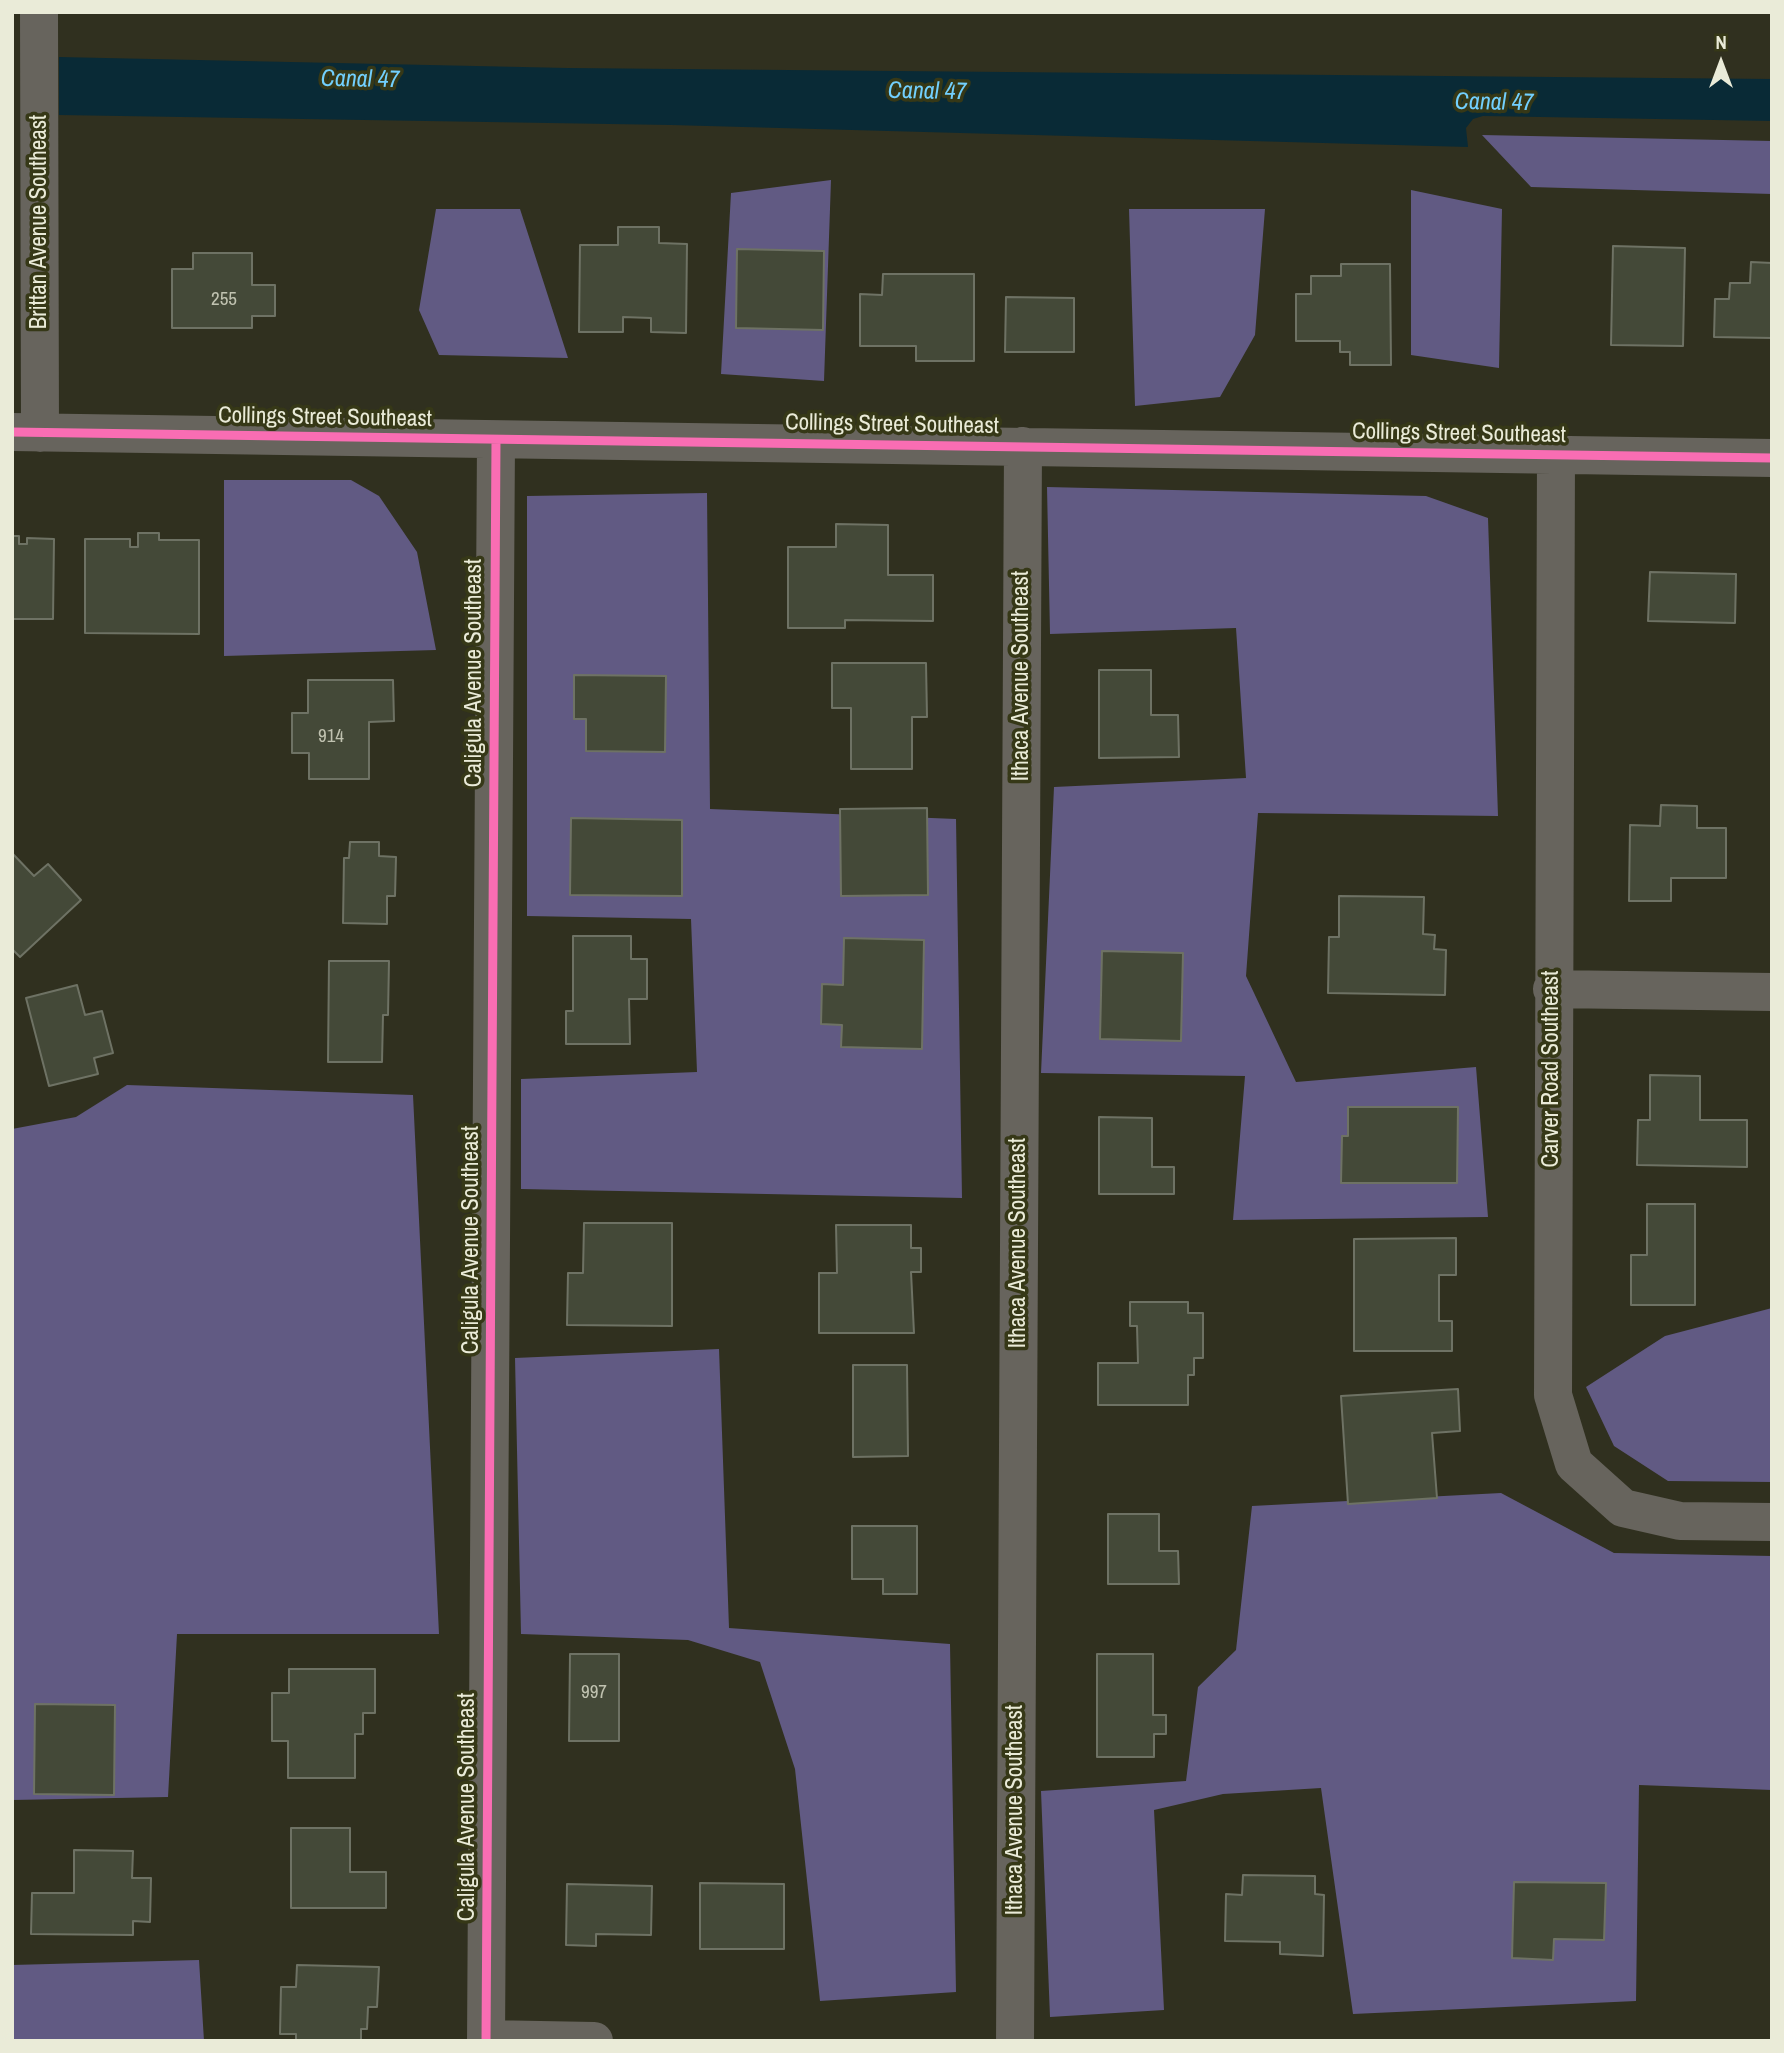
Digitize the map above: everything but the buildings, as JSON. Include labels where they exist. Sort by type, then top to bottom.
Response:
[{"type":"street","name":"Brittan Avenue Southeast","points":[[26,433],[39,12]]},
{"type":"street","name":"Collings Street Southeast","points":[[26,433],[1772,458]]},
{"type":"street","name":"Caligula Avenue Southeast","points":[[486,2040],[496,440]]},
{"type":"street","name":"Ithaca Avenue Southeast","points":[[1015,2041],[1023,446]]},
{"type":"street","name":"Carver Road Southeast","points":[[1556,455],[1552,989],[1553,1395],[1574,1464],[1623,1508],[1681,1521],[1772,1522]]},
{"type":"street","points":[[1552,989],[1772,992]]},
{"type":"street","points":[[486,2040],[594,2041]]},
{"type":"shaded area","points":[[1482,135],[1772,141],[1772,194],[1531,187]]},
{"type":"shaded area","points":[[831,180],[824,381],[721,374],[731,193]]},
{"type":"shaded area","points":[[1411,190],[1502,209],[1499,368],[1411,355]]},
{"type":"shaded area","points":[[436,209],[520,209],[568,358],[439,355],[419,310]]},
{"type":"shaded area","points":[[1129,209],[1265,209],[1255,335],[1220,397],[1135,406]]},
{"type":"shaded area","points":[[224,480],[351,480],[379,496],[417,552],[436,650],[224,656]]},
{"type":"shaded area","points":[[1047,487],[1426,496],[1488,518],[1498,816],[1258,813],[1246,976],[1296,1082],[1476,1067],[1488,1217],[1233,1220],[1245,1076],[1041,1073],[1054,787],[1246,778],[1236,628],[1050,634]]},
{"type":"shaded area","points":[[707,493],[710,809],[956,819],[962,1198],[521,1189],[521,1079],[697,1072],[691,919],[527,916],[527,496]]},
{"type":"shaded area","points":[[127,1085],[413,1095],[439,1634],[177,1634],[168,1797],[12,1800],[12,1129],[76,1117]]},
{"type":"shaded area","points":[[1772,1308],[1772,1482],[1668,1481],[1614,1446],[1586,1387],[1665,1336]]},
{"type":"shaded area","points":[[719,1349],[729,1628],[950,1644],[956,1992],[820,2001],[795,1769],[760,1662],[688,1640],[521,1634],[515,1358]]},
{"type":"shaded area","points":[[1501,1493],[1614,1553],[1772,1556],[1772,1790],[1639,1785],[1636,2001],[1353,2014],[1321,1788],[1223,1794],[1154,1810],[1164,2010],[1050,2017],[1041,1791],[1186,1781],[1198,1687],[1236,1650],[1252,1506]]},
{"type":"shaded area","points":[[199,1960],[204,2041],[12,2041],[12,1965]]},
{"type":"water","name":"Canal 47","points":[[59,57],[568,68],[1772,79],[1772,121],[1483,116],[1473,119],[1466,128],[1468,147],[671,125],[59,115]]},
{"type":"cycle path","points":[[12,432],[1772,458]]},
{"type":"cycle path","points":[[486,2041],[496,440]]}]
